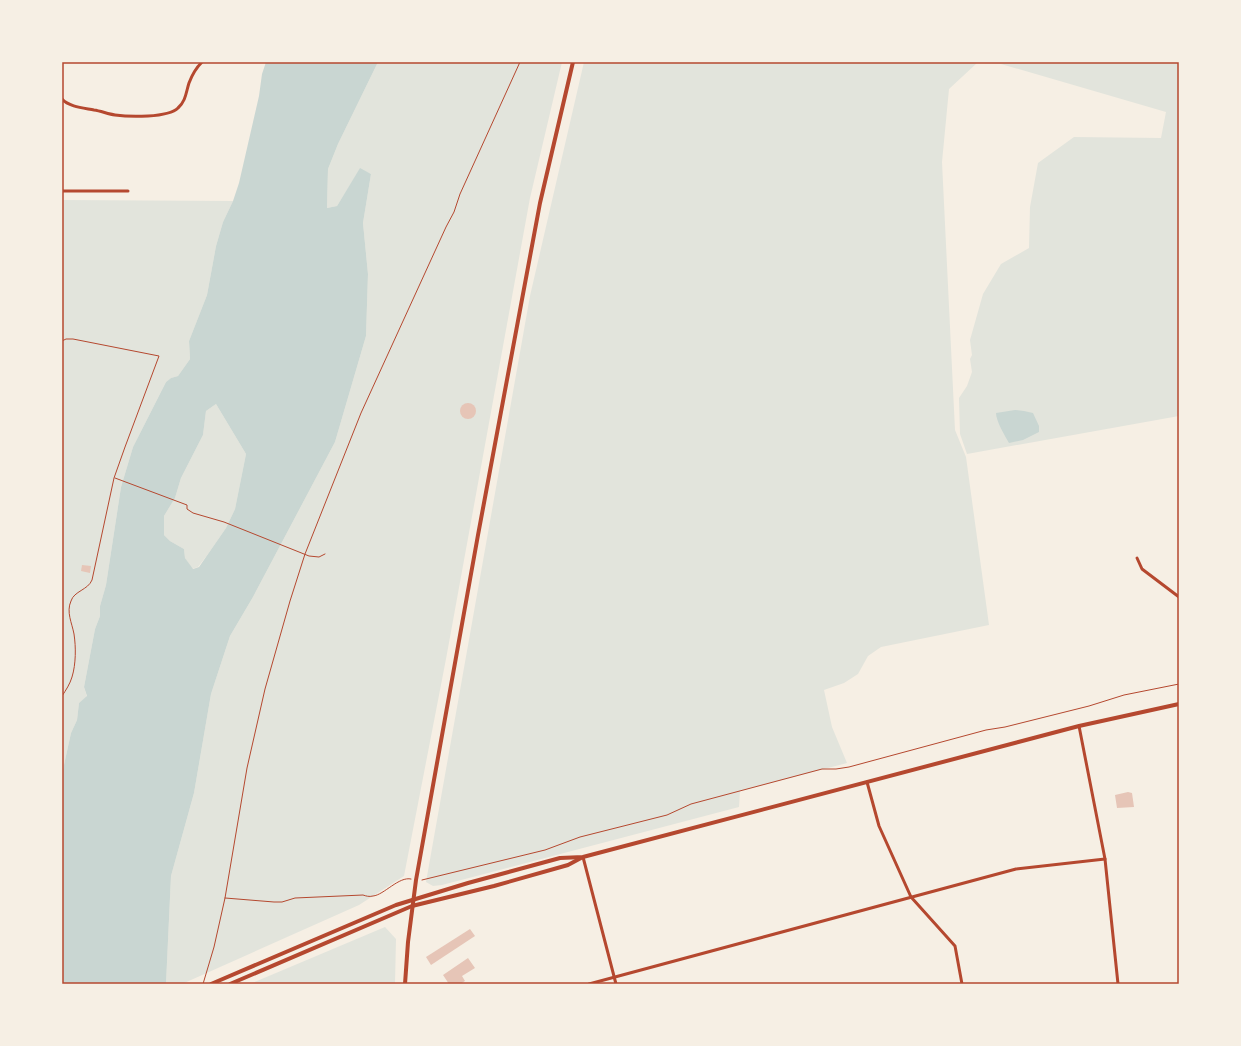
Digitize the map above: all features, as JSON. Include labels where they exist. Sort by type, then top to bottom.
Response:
[{"type":"main road","points":[[405,984],[412,906],[416,880],[479,528],[540,203],[573,62]]},
{"type":"main road","points":[[211,984],[396,905],[468,883],[560,858],[583,857],[1079,726],[1179,704]]},
{"type":"main road","points":[[230,984],[412,906],[494,886],[568,865],[583,857]]},
{"type":"street","points":[[62,99],[64,102],[76,106],[115,115],[162,115],[178,109],[185,99],[189,84],[196,68],[202,62]]},
{"type":"street","points":[[62,192],[128,191]]},
{"type":"street","points":[[1137,558],[1142,569],[1179,596]]},
{"type":"street","points":[[1079,726],[1105,859],[1118,984]]},
{"type":"street","points":[[867,782],[879,826],[911,897],[955,946],[962,984]]},
{"type":"street","points":[[583,857],[616,984]]},
{"type":"street","points":[[589,984],[1016,869],[1105,859]]},
{"type":"path","points":[[203,984],[214,947],[225,898],[247,768],[265,689],[283,623],[305,554],[361,413],[454,212],[520,62]]},
{"type":"path","points":[[62,341],[66,339],[73,339],[159,356],[124,447],[114,478],[92,580],[90,584],[75,594],[71,600],[69,617],[74,633],[74,665],[69,686],[62,696]]},
{"type":"path","points":[[114,478],[186,505],[187,509],[193,513],[224,522],[310,556],[319,557],[325,554]]},
{"type":"path","points":[[225,898],[282,902],[295,898],[363,895],[374,896],[408,878],[416,880],[431,878],[545,850],[580,837],[667,815],[691,804],[822,769],[849,767],[986,730],[1005,727],[1088,706],[1124,695],[1179,684]]},
{"type":"shaded area","points":[[266,62],[378,62],[338,144],[328,169],[327,208],[337,206],[360,168],[371,174],[363,223],[368,274],[366,336],[335,442],[253,597],[230,636],[211,694],[194,793],[171,876],[166,984],[62,984],[62,774],[71,733],[77,720],[79,703],[87,696],[84,687],[95,629],[100,616],[100,606],[106,585],[121,487],[133,447],[166,382],[171,378],[178,376],[190,359],[189,341],[207,295],[216,246],[223,222],[233,201],[239,183],[259,96],[262,74]],"holes":[[[216,404],[246,454],[235,509],[226,528],[199,567],[193,569],[185,558],[184,549],[170,541],[164,535],[164,516],[175,498],[181,478],[203,435],[206,411]]]},
{"type":"shaded area","points":[[378,62],[562,62],[530,198],[446,659],[404,876],[359,905],[182,984],[166,984],[171,876],[194,793],[211,694],[230,636],[253,597],[335,442],[366,336],[368,274],[363,223],[371,174],[360,169],[337,206],[327,208],[328,169],[338,144]]},
{"type":"shaded area","points":[[584,62],[1179,62],[1179,416],[967,454],[960,434],[959,398],[967,386],[972,372],[970,340],[983,294],[1001,264],[1029,248],[1030,207],[1038,163],[1074,137],[1161,138],[1166,112],[1001,64],[977,63],[949,89],[942,162],[955,430],[966,457],[989,625],[881,647],[868,656],[858,674],[844,683],[824,690],[832,727],[847,763],[740,791],[739,807],[442,885],[433,886],[426,882],[530,296]]},
{"type":"shaded area","points":[[62,200],[233,201],[223,222],[216,246],[207,295],[189,341],[190,359],[178,376],[171,378],[166,382],[133,447],[121,487],[106,585],[100,606],[100,616],[95,629],[84,687],[87,697],[79,703],[77,720],[71,733],[62,774]]},
{"type":"shaded area","points":[[216,404],[246,454],[235,509],[226,528],[208,554],[198,567],[192,569],[185,558],[184,549],[170,541],[164,535],[164,516],[175,498],[181,478],[203,435],[206,411]]},
{"type":"shaded area","points":[[1015,410],[1033,413],[1039,426],[1039,432],[1023,440],[1009,443],[999,424],[996,413]]},
{"type":"shaded area","points":[[385,927],[396,939],[395,984],[250,984]]},
{"type":"building","points":[[468,403],[474,405],[476,411],[474,417],[468,419],[462,417],[460,411],[462,405]]},
{"type":"building","points":[[82,565],[91,566],[90,573],[81,571]]},
{"type":"building","points":[[1128,792],[1132,793],[1134,807],[1117,808],[1115,795]]},
{"type":"building","points":[[470,929],[475,936],[431,965],[426,957]]},
{"type":"building","points":[[468,958],[475,968],[462,976],[465,981],[460,984],[449,984],[443,975]]}]
